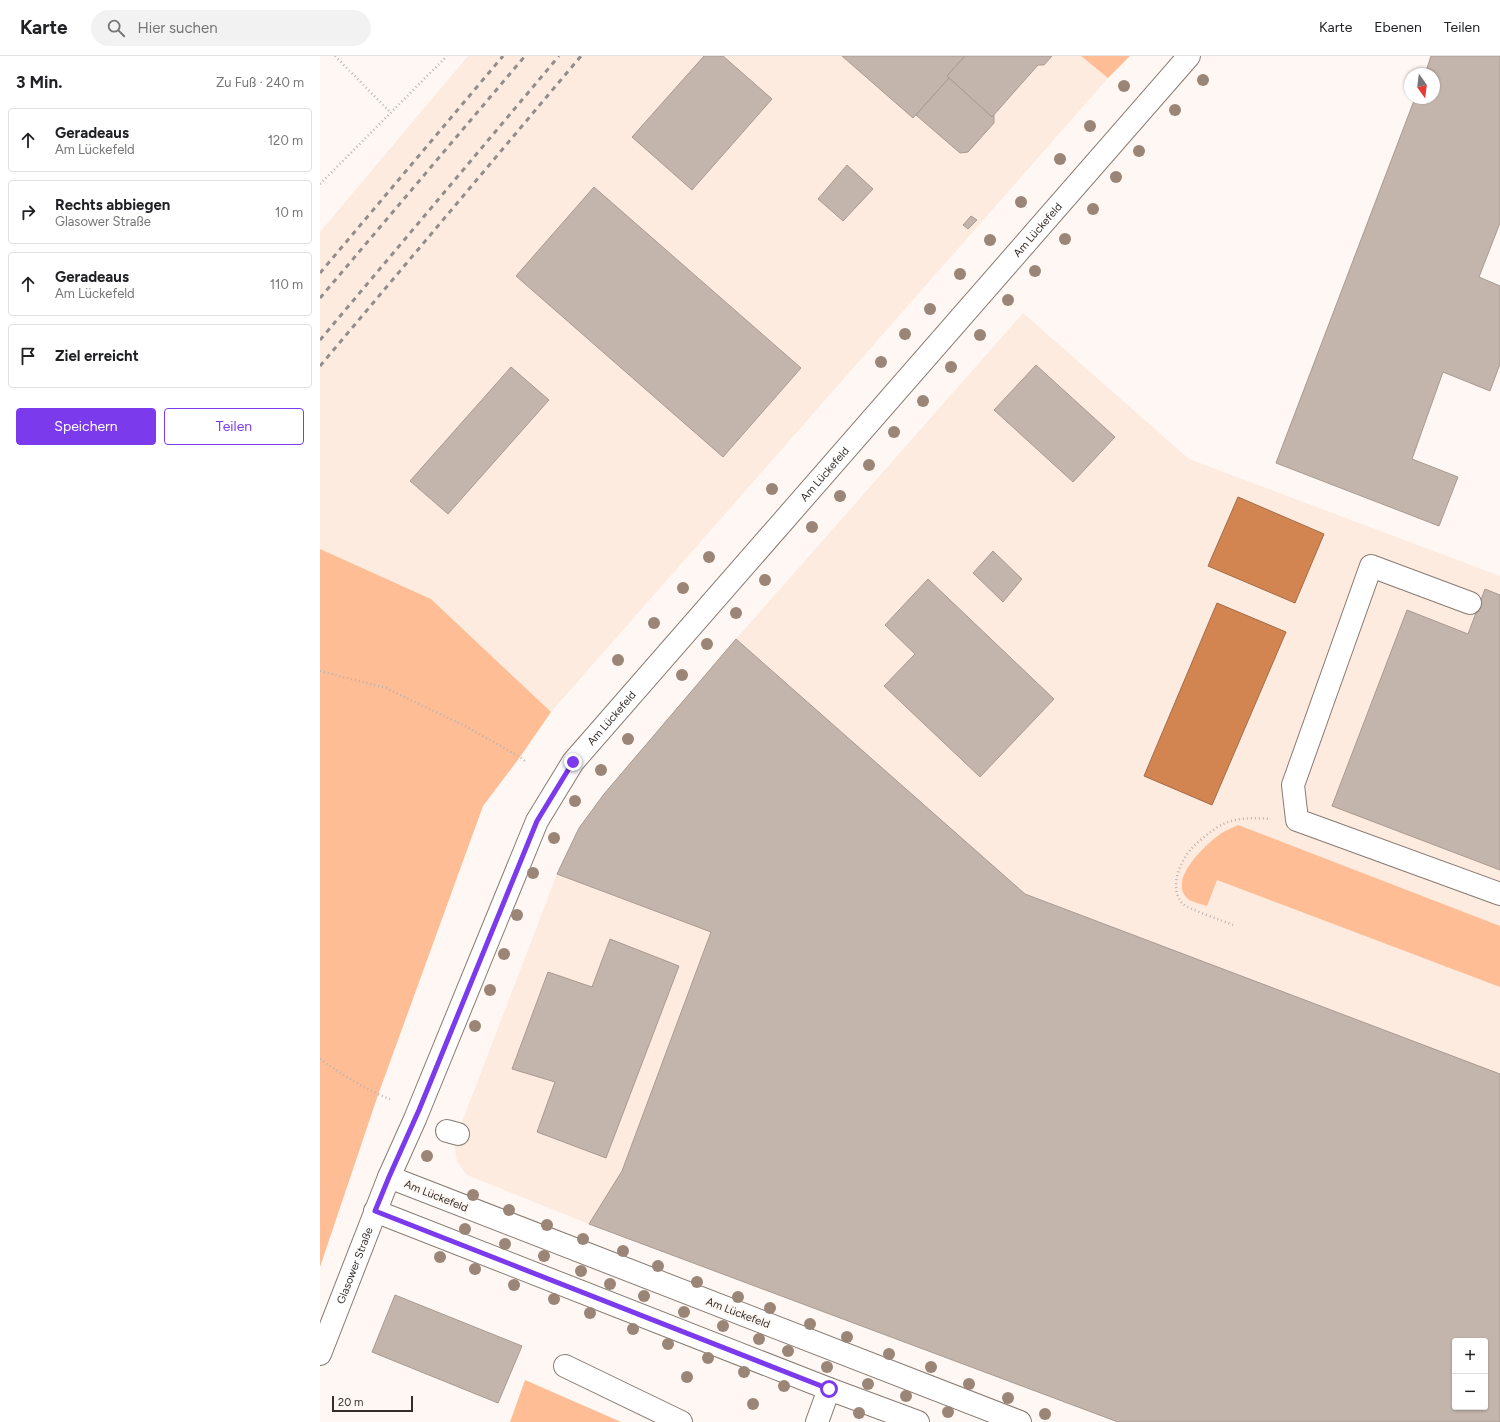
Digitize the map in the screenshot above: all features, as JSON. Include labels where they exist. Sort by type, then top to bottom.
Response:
[{"type":"street","name":"Am Lückefeld","points":[[1020,1422],[389,1177],[419,1110],[537,821],[573,762],[1189,56]]},
{"type":"street","points":[[1470,603],[1371,566],[1294,785],[1297,820],[1500,894]]},
{"type":"street","name":"Glasower Straße","points":[[320,1354],[389,1177]]},
{"type":"street","points":[[375,1211],[829,1389],[918,1422]]},
{"type":"street","points":[[564,1366],[681,1422]]},
{"type":"street","points":[[817,1422],[829,1389]]},
{"type":"path","points":[[335,56],[391,112]]},
{"type":"path","points":[[320,184],[447,56]]},
{"type":"path","points":[[320,671],[386,688],[467,727],[520,757],[526,762]]},
{"type":"path","points":[[1233,925],[1183,905],[1178,897],[1176,887],[1177,875],[1183,861],[1191,849],[1222,825],[1241,818],[1297,820]]},
{"type":"path","points":[[320,1059],[371,1091],[390,1099]]},
{"type":"shaded area","points":[[468,56],[1081,56],[1108,78],[551,712],[431,599],[320,549],[320,232]]},
{"type":"shaded area","points":[[1081,56],[1130,56],[1108,78]]},
{"type":"shaded area","points":[[1023,313],[1189,459],[1500,576],[1500,1074],[1025,894],[736,639]]},
{"type":"shaded area","points":[[1238,497],[1324,534],[1295,603],[1208,566]]},
{"type":"shaded area","points":[[320,549],[431,599],[551,712],[520,757],[483,806],[378,1095],[320,1267]]},
{"type":"shaded area","points":[[1217,603],[1286,632],[1212,805],[1144,776]]},
{"type":"shaded area","points":[[1238,825],[1500,926],[1500,987],[1217,880],[1207,906],[1187,898],[1182,891],[1182,882],[1185,873],[1191,864],[1213,840],[1223,832]]},
{"type":"shaded area","points":[[557,874],[711,932],[622,1171],[589,1224],[467,1175],[457,1162],[454,1143]]},
{"type":"shaded area","points":[[525,1380],[621,1422],[510,1422]]},
{"type":"building","points":[[704,56],[723,56],[772,99],[692,190],[632,137]]},
{"type":"building","points":[[842,56],[965,56],[947,76],[949,78],[913,118]]},
{"type":"building","points":[[965,56],[1052,56],[1044,65],[1038,65],[992,117],[947,76]]},
{"type":"building","points":[[1431,56],[1500,56],[1500,223],[1479,277],[1500,286],[1500,364],[1490,391],[1443,372],[1412,459],[1458,477],[1439,526],[1276,463],[1413,104],[1440,104],[1440,68],[1427,68]]},
{"type":"building","points":[[949,78],[992,117],[994,115],[994,123],[968,152],[960,153],[916,115]]},
{"type":"building","points":[[847,165],[873,189],[843,221],[818,199]]},
{"type":"building","points":[[594,187],[801,368],[723,457],[516,276]]},
{"type":"building","points":[[971,216],[977,220],[968,229],[963,225]]},
{"type":"building","points":[[1036,365],[1115,437],[1073,482],[994,410]]},
{"type":"building","points":[[511,367],[549,400],[448,514],[410,481]]},
{"type":"building","points":[[993,551],[1022,579],[1003,602],[973,573]]},
{"type":"building","points":[[928,579],[1054,699],[980,777],[884,686],[915,654],[885,625]]},
{"type":"building","points":[[1485,589],[1500,595],[1500,870],[1332,806],[1407,610],[1468,634]]},
{"type":"building","points":[[736,639],[1025,894],[1500,1074],[1500,1422],[1118,1422],[589,1224],[622,1171],[711,932],[557,874],[579,828],[604,794]]},
{"type":"building","points":[[610,939],[679,966],[606,1158],[537,1132],[555,1082],[512,1069],[548,972],[592,987]]},
{"type":"building","points":[[395,1295],[522,1346],[498,1403],[372,1352]]},
{"type":"railway","points":[[320,273],[503,56]]},
{"type":"railway","points":[[320,298],[525,56]]},
{"type":"railway","points":[[320,340],[559,56]]},
{"type":"railway","points":[[320,366],[581,56]]},
{"type":"route","points":[[573,762],[537,821],[419,1110],[375,1211],[829,1389]]}]
